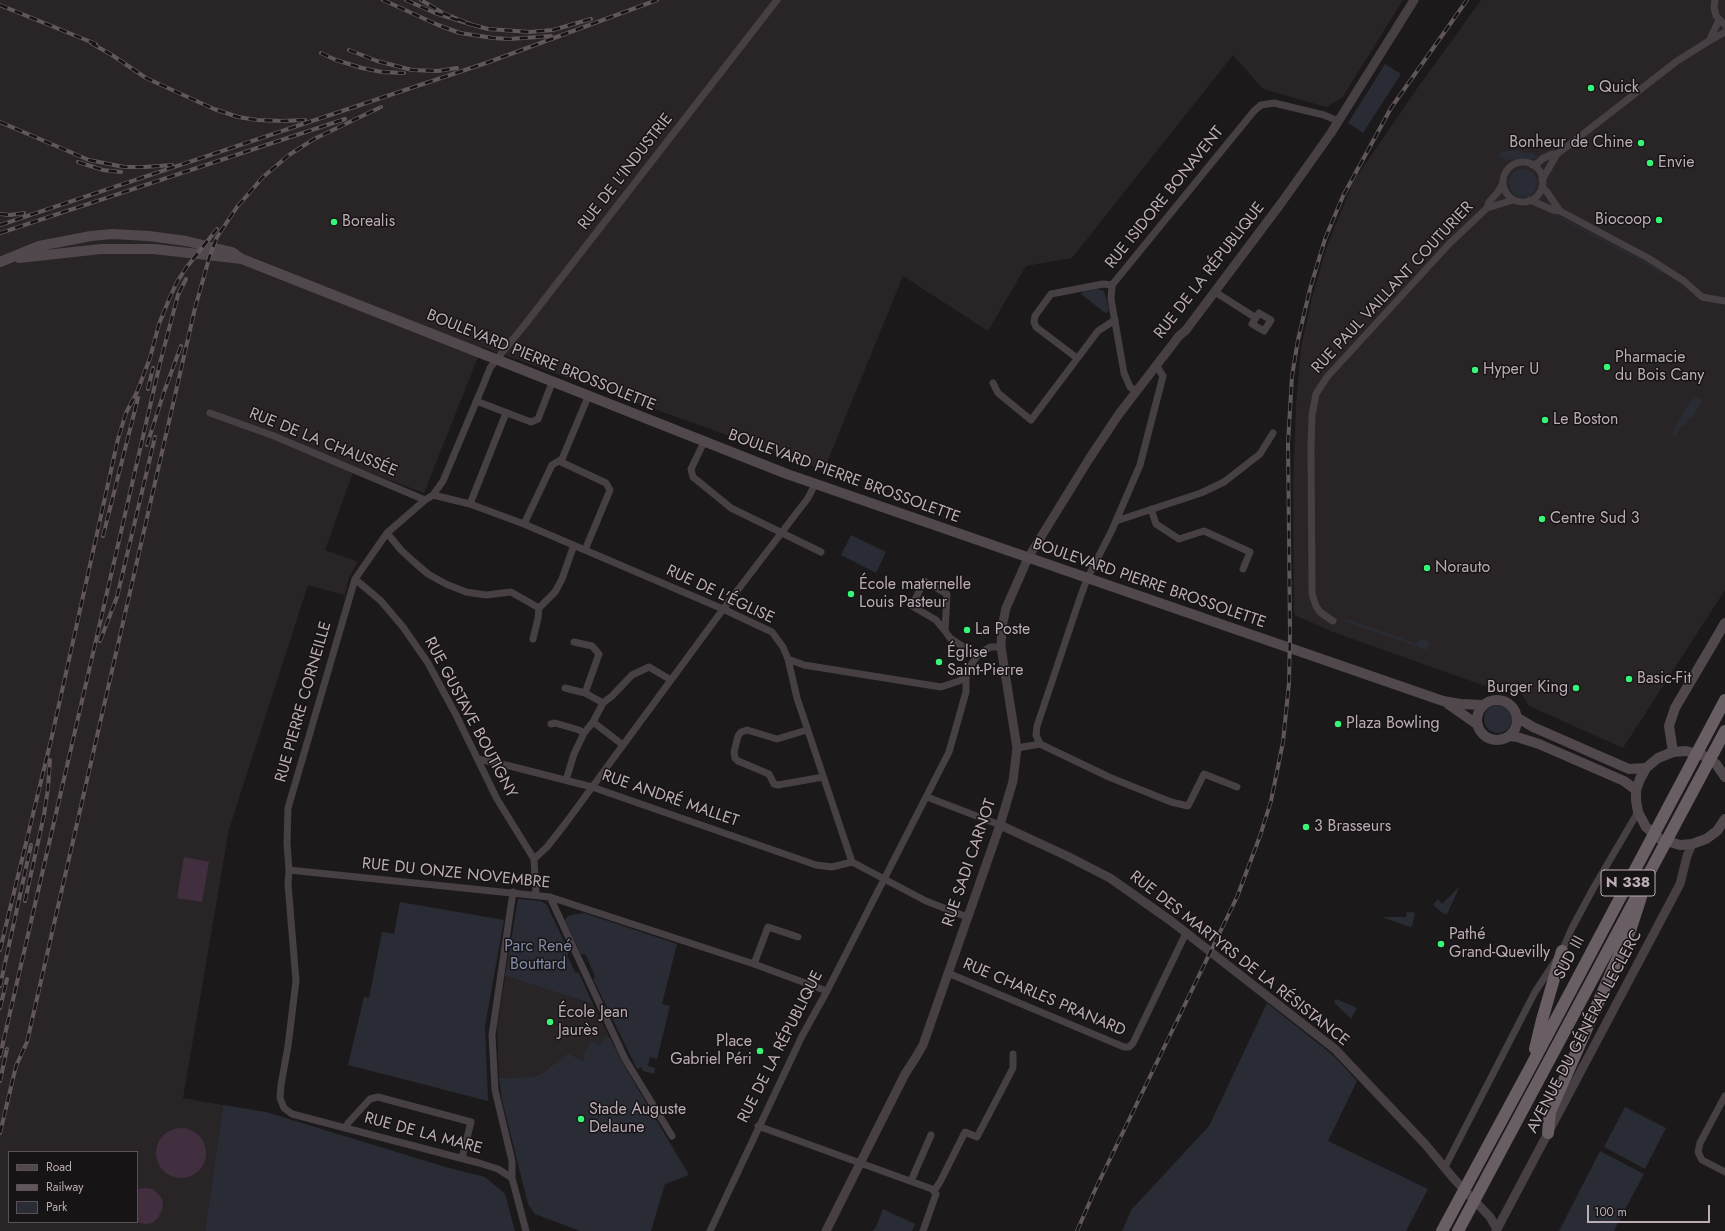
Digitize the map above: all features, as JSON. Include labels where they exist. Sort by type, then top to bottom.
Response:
[{"type":"highway","name":"SUD III","points":[[1442,1231],[1725,700]]},
{"type":"highway","name":"SUD III","points":[[1458,1231],[1651,867],[1725,731]]},
{"type":"highway","points":[[1548,1133],[1550,1112],[1631,928],[1651,867]]},
{"type":"highway","points":[[1531,1066],[1542,1020],[1562,951]]},
{"type":"main road","name":"BOULEVARD PIERRE BROSSOLETTE","points":[[0,262],[39,246],[92,236],[112,234],[155,237],[214,246],[232,252],[242,260]]},
{"type":"main road","points":[[154,249],[155,237]]},
{"type":"main road","name":"BOULEVARD PIERRE BROSSOLETTE","points":[[12,258],[101,250],[154,249],[242,260],[552,383],[815,484],[1442,701],[1460,704],[1484,705]]},
{"type":"main road","points":[[1673,752],[1669,726],[1674,708],[1725,623]]},
{"type":"main road","points":[[1509,736],[1517,726],[1518,718],[1514,708],[1504,701],[1495,700],[1484,705],[1478,714],[1478,725],[1484,735],[1490,739],[1498,740],[1509,736],[1539,744],[1624,781],[1636,790]]},
{"type":"main road","name":"BOULEVARD PIERRE BROSSOLETTE","points":[[1442,701],[1478,725]]},
{"type":"main road","points":[[1518,718],[1533,727],[1629,769],[1646,768]]},
{"type":"main road","points":[[1723,773],[1709,759],[1702,755],[1686,751],[1673,752],[1658,758],[1646,768],[1636,790],[1636,800],[1638,812],[1646,827],[1660,839],[1680,845],[1692,844],[1721,831],[1725,819]]},
{"type":"street","name":"RUE DE L'INDUSTRIE","points":[[496,360],[533,315],[776,0]]},
{"type":"street","name":"RUE DE LA RÉPUBLIQUE","points":[[1028,558],[1089,459],[1136,391],[1179,336],[1186,330],[1282,202],[1338,121],[1414,0]]},
{"type":"street","points":[[1715,0],[1715,11],[1719,20],[1725,25]]},
{"type":"street","points":[[1709,41],[1719,20]]},
{"type":"street","points":[[1560,211],[1542,183],[1539,171],[1532,165],[1521,162],[1511,166],[1505,173],[1503,183],[1506,192],[1513,200],[1524,202],[1535,197],[1542,183],[1557,154],[1677,61],[1725,32]]},
{"type":"street","name":"RUE ISIDORE BONAVENT","points":[[1136,391],[1130,387],[1124,373],[1111,299],[1112,285],[1254,111],[1261,105],[1274,103],[1324,115],[1338,121]]},
{"type":"street","points":[[1532,165],[1552,154],[1557,154]]},
{"type":"street","name":"RUE PAUL VAILLANT COUTURIER","points":[[1487,208],[1489,202],[1498,192],[1503,183]]},
{"type":"street","name":"RUE PAUL VAILLANT COUTURIER","points":[[1333,622],[1320,612],[1316,606],[1312,594],[1312,415],[1316,394],[1327,377],[1449,244],[1487,208],[1513,200]]},
{"type":"street","points":[[1530,200],[1553,210],[1560,211],[1658,263],[1684,281],[1702,297],[1725,301]]},
{"type":"street","points":[[1077,358],[1036,327],[1034,322],[1035,316],[1051,294],[1103,284],[1112,285]]},
{"type":"street","points":[[1215,292],[1256,318]]},
{"type":"street","points":[[993,383],[998,393],[1031,420],[1098,331],[1115,320]]},
{"type":"street","name":"RUE PIERRE CORNEILLE","points":[[280,1098],[296,981],[288,884],[288,808],[355,579],[388,533],[425,500],[433,495],[443,481],[490,368],[496,360]]},
{"type":"street","points":[[1040,744],[1036,735],[1036,726],[1087,579],[1116,521],[1140,465],[1164,376],[1156,365]]},
{"type":"street","points":[[476,401],[531,422],[538,419],[552,383]]},
{"type":"street","points":[[524,524],[552,465],[562,459],[588,396]]},
{"type":"street","points":[[470,504],[506,413]]},
{"type":"street","name":"RUE DE LA CHAUSSÉE","points":[[210,414],[274,436],[425,500]]},
{"type":"street","points":[[1116,521],[1201,493],[1224,482],[1260,454],[1273,433]]},
{"type":"street","points":[[704,442],[691,469],[693,477],[731,508],[821,552]]},
{"type":"street","points":[[559,461],[606,483],[610,490],[585,550]]},
{"type":"street","points":[[536,894],[534,859],[547,847],[592,787],[723,609],[808,498],[815,484]]},
{"type":"street","name":"RUE DE L'ÉGLISE","points":[[433,495],[470,504],[524,524],[723,609],[772,632],[783,647],[788,660],[796,698],[852,862]]},
{"type":"street","points":[[1151,509],[1156,524],[1179,539],[1204,531],[1250,552],[1243,569]]},
{"type":"street","points":[[388,533],[401,550],[414,562],[428,574],[446,584],[466,592],[486,595],[511,592],[539,608]]},
{"type":"street","points":[[533,639],[539,608],[555,592],[562,579],[574,545]]},
{"type":"street","name":"RUE SADI CARNOT","points":[[826,1231],[905,1074],[922,1045],[1000,825],[1013,782],[1017,748],[1001,647],[1002,627],[1006,608],[1028,558]]},
{"type":"street","name":"RUE GUSTAVE BOUTIGNY","points":[[355,579],[380,601],[403,627],[428,663],[456,715],[497,799],[534,859]]},
{"type":"street","points":[[945,631],[947,594],[924,581],[912,606],[936,620],[950,638],[977,656]]},
{"type":"street","points":[[574,642],[592,646],[599,654],[585,693]]},
{"type":"street","points":[[788,660],[804,665],[941,687],[966,677],[977,656],[990,647],[1001,647]]},
{"type":"street","points":[[566,780],[574,754],[584,733],[593,722],[603,703],[612,696],[632,675],[649,667],[671,680]]},
{"type":"street","name":"RUE DE LA RÉPUBLIQUE","points":[[710,1231],[758,1126],[802,1036],[827,991],[949,752],[966,692],[966,677]]},
{"type":"street","points":[[565,688],[585,693],[603,703]]},
{"type":"street","points":[[593,722],[623,745]]},
{"type":"street","points":[[551,724],[555,723],[579,730],[584,733]]},
{"type":"street","points":[[807,730],[777,739],[747,730],[741,732],[738,736],[734,752],[735,758],[738,761],[770,776],[774,784],[778,785],[823,777]]},
{"type":"street","points":[[1017,748],[1040,744],[1109,777],[1172,802],[1188,806],[1204,774],[1237,787]]},
{"type":"street","name":"RUE ANDRÉ MALLET","points":[[478,759],[592,787],[816,865],[832,867],[852,862]]},
{"type":"street","name":"RUE DES MARTYRS DE LA RÉSISTANCE","points":[[927,797],[1000,825],[1110,878],[1186,933],[1335,1049],[1425,1144],[1454,1179],[1485,1212],[1497,1230]]},
{"type":"street","points":[[1445,1167],[1535,992],[1562,951],[1572,928],[1594,887],[1638,812]]},
{"type":"street","name":"AVENUE DU GÉNÉRAL LECLERC","points":[[1497,1230],[1680,884],[1687,856],[1692,844]]},
{"type":"street","points":[[852,862],[926,902],[968,917]]},
{"type":"street","name":"RUE DU ONZE NOVEMBRE","points":[[289,870],[536,894],[550,897],[754,964],[827,991]]},
{"type":"street","points":[[513,892],[492,1035],[495,1090],[512,1161],[512,1178],[526,1231]]},
{"type":"street","points":[[550,897],[625,1059],[672,1136]]},
{"type":"street","points":[[754,964],[768,927],[798,937]]},
{"type":"street","name":"RUE CHARLES PRANARD","points":[[948,973],[1124,1047],[1129,1047],[1133,1043],[1186,933]]},
{"type":"street","points":[[934,1191],[965,1132],[977,1137],[1013,1068],[1013,1054]]},
{"type":"street","points":[[1725,1096],[1700,1143],[1698,1152],[1702,1160],[1725,1172]]},
{"type":"street","name":"RUE DE LA MARE","points":[[280,1098],[284,1108],[292,1114],[462,1158],[498,1169],[512,1178]]},
{"type":"street","points":[[346,1128],[348,1123],[370,1099],[378,1098],[471,1122],[462,1158]]},
{"type":"street","points":[[758,1126],[932,1189],[936,1194],[923,1231]]},
{"type":"street","points":[[911,1181],[931,1135]]},
{"type":"shaded area","points":[[0,0],[1403,0],[1342,98],[1326,107],[1263,89],[1233,55],[1072,258],[1026,266],[988,331],[903,276],[824,470],[482,347],[424,493],[355,467],[325,550],[358,562],[349,577],[344,600],[344,595],[308,585],[229,829],[183,1098],[223,1105],[205,1231],[0,1231]]},
{"type":"shaded area","points":[[1481,0],[1725,0],[1725,590],[1623,748],[1529,706],[1521,693],[1496,682],[1485,686],[1333,632],[1294,615],[1293,484],[1296,405],[1301,347],[1312,298],[1327,246],[1353,182],[1416,90]]},
{"type":"shaded area","points":[[184,857],[209,862],[202,902],[177,898]]},
{"type":"shaded area","name":"École Jean Jaurès","points":[[505,976],[593,1004],[610,1038],[605,1036],[600,1046],[590,1045],[583,1061],[568,1053],[540,1075],[530,1077],[499,1078],[497,1029]]},
{"type":"shaded area","points":[[181,1128],[190,1130],[199,1135],[204,1144],[206,1153],[204,1162],[199,1171],[190,1176],[181,1178],[172,1176],[163,1171],[158,1162],[156,1153],[158,1144],[163,1135],[172,1130]]},
{"type":"shaded area","points":[[138,1189],[152,1189],[162,1199],[163,1207],[158,1218],[152,1223],[145,1224],[138,1222]]},
{"type":"green space","points":[[1385,64],[1401,74],[1363,133],[1348,123]]},
{"type":"green space","points":[[1517,150],[1534,154],[1538,158],[1508,160],[1498,156],[1502,152]]},
{"type":"green space","points":[[1523,169],[1533,173],[1537,183],[1533,193],[1523,197],[1513,193],[1509,183],[1513,173]]},
{"type":"green space","points":[[1548,210],[1646,262],[1663,272],[1662,274],[1547,211]]},
{"type":"green space","points":[[1097,289],[1104,291],[1109,310],[1107,313],[1081,294],[1083,292]]},
{"type":"green space","points":[[1693,396],[1702,400],[1692,419],[1689,418],[1685,426],[1681,426],[1676,436],[1672,434]]},
{"type":"green space","points":[[851,535],[886,552],[876,573],[841,555]]},
{"type":"green space","points":[[1346,619],[1417,644],[1420,639],[1430,642],[1427,650],[1345,621]]},
{"type":"green space","points":[[1498,705],[1508,709],[1512,719],[1508,729],[1498,733],[1488,729],[1484,719],[1488,709]]},
{"type":"green space","points":[[1460,886],[1447,914],[1444,914],[1433,905],[1438,899],[1442,904]]},
{"type":"green space","name":"Parc René Bouttard","points":[[518,899],[541,901],[547,905],[569,952],[567,955],[575,972],[579,973],[593,1004],[505,976]]},
{"type":"green space","points":[[400,902],[504,920],[485,1026],[488,1101],[348,1065],[364,997],[369,998],[382,932],[394,934]]},
{"type":"green space","points":[[1407,911],[1415,913],[1412,926],[1410,927],[1382,917],[1406,917]]},
{"type":"green space","points":[[584,913],[677,944],[662,1004],[670,1006],[657,1059],[650,1057],[648,1066],[655,1068],[654,1074],[643,1071],[641,1067],[637,1069],[593,979],[595,977],[586,955],[581,954],[565,921],[567,917],[571,915]]},
{"type":"green space","points":[[1336,999],[1357,1008],[1351,1019],[1334,1002]]},
{"type":"green space","points":[[1267,1003],[1334,1056],[1357,1081],[1328,1141],[1428,1189],[1406,1231],[1122,1231],[1132,1209],[1209,1126]]},
{"type":"green space","name":"Stade Auguste Delaune","points":[[605,1036],[610,1038],[622,1062],[689,1175],[665,1184],[651,1231],[580,1231],[535,1214],[528,1204],[502,1100],[499,1078],[530,1077],[540,1075],[568,1053],[583,1061],[585,1057],[583,1056],[591,1041],[600,1045]]},
{"type":"green space","points":[[223,1105],[266,1112],[449,1168],[485,1177],[505,1194],[515,1231],[205,1231]]},
{"type":"green space","points":[[1625,1107],[1666,1128],[1645,1169],[1604,1147]]},
{"type":"green space","points":[[1600,1151],[1644,1174],[1614,1231],[1559,1231]]},
{"type":"green space","points":[[883,1209],[915,1224],[912,1231],[872,1231],[875,1229]]},
{"type":"railway","points":[[383,0],[438,25],[460,33],[510,39],[551,36]]},
{"type":"railway","points":[[406,0],[435,13],[473,25],[443,13],[421,0]]},
{"type":"railway","points":[[0,225],[489,62],[657,0]]},
{"type":"railway","points":[[1077,1231],[1095,1190],[1237,897],[1260,836],[1271,801],[1283,742],[1289,683],[1290,633],[1288,443],[1292,376],[1298,340],[1310,289],[1325,239],[1343,196],[1391,108],[1467,0]]},
{"type":"railway","points":[[0,5],[96,44]]},
{"type":"railway","points":[[473,25],[488,29],[530,32],[553,30],[591,19]]},
{"type":"railway","points":[[91,43],[146,78],[214,109],[238,117],[257,120],[305,120]]},
{"type":"railway","points":[[349,50],[377,61],[412,70],[438,71],[457,68]]},
{"type":"railway","points":[[321,53],[336,60],[362,68],[382,72],[404,73]]},
{"type":"railway","points":[[0,1133],[16,1066],[27,1042],[195,308],[210,255],[217,237],[237,207],[263,177],[289,155],[314,139],[381,107]]},
{"type":"railway","points":[[0,233],[345,119]]},
{"type":"railway","points":[[0,122],[89,160],[124,167],[172,165]]},
{"type":"railway","points":[[78,162],[103,170],[121,172]]},
{"type":"railway","points":[[0,214],[10,215],[24,213]]},
{"type":"railway","points":[[0,950],[52,736],[118,439],[126,413],[137,392],[150,358],[159,324],[177,282],[186,268],[217,229]]},
{"type":"railway","points":[[0,1056],[160,363],[178,295],[186,279]]},
{"type":"railway","points":[[147,445],[181,346]]},
{"type":"railway","points":[[148,389],[153,368]]},
{"type":"railway","points":[[103,536],[138,398]]},
{"type":"railway","points":[[100,641],[117,597],[155,437]]},
{"type":"railway","points":[[25,901],[44,815],[50,760]]},
{"type":"railway","points":[[0,986],[31,845]]},
{"type":"railway","points":[[0,1008],[7,979]]},
{"type":"railway","points":[[0,1081],[7,1049]]},
{"type":"place","name":"Quick","points":[[1591,88]]},
{"type":"place","name":"Bonheur de Chine","points":[[1641,143]]},
{"type":"place","name":"Envie","points":[[1650,163]]},
{"type":"place","name":"Biocoop","points":[[1659,220]]},
{"type":"place","name":"Borealis","points":[[334,222]]},
{"type":"place","name":"Pharmacie du Bois Cany","points":[[1607,367]]},
{"type":"place","name":"Hyper U","points":[[1475,370]]},
{"type":"place","name":"Le Boston","points":[[1545,420]]},
{"type":"place","name":"Centre Sud 3","points":[[1542,519]]},
{"type":"place","name":"Norauto","points":[[1427,568]]},
{"type":"place","name":"École maternelle Louis Pasteur","points":[[851,594]]},
{"type":"place","name":"La Poste","points":[[967,630]]},
{"type":"place","name":"Église Saint-Pierre","points":[[939,662]]},
{"type":"place","name":"Basic-Fit","points":[[1629,679]]},
{"type":"place","name":"Burger King","points":[[1576,688]]},
{"type":"place","name":"Plaza Bowling","points":[[1338,724]]},
{"type":"place","name":"3 Brasseurs","points":[[1306,827]]},
{"type":"place","name":"Pathé Grand-Quevilly","points":[[1441,944]]},
{"type":"place","name":"École Jean Jaurès","points":[[550,1022]]},
{"type":"place","name":"Place Gabriel Péri","points":[[760,1051]]},
{"type":"place","name":"Stade Auguste Delaune","points":[[581,1119]]}]
